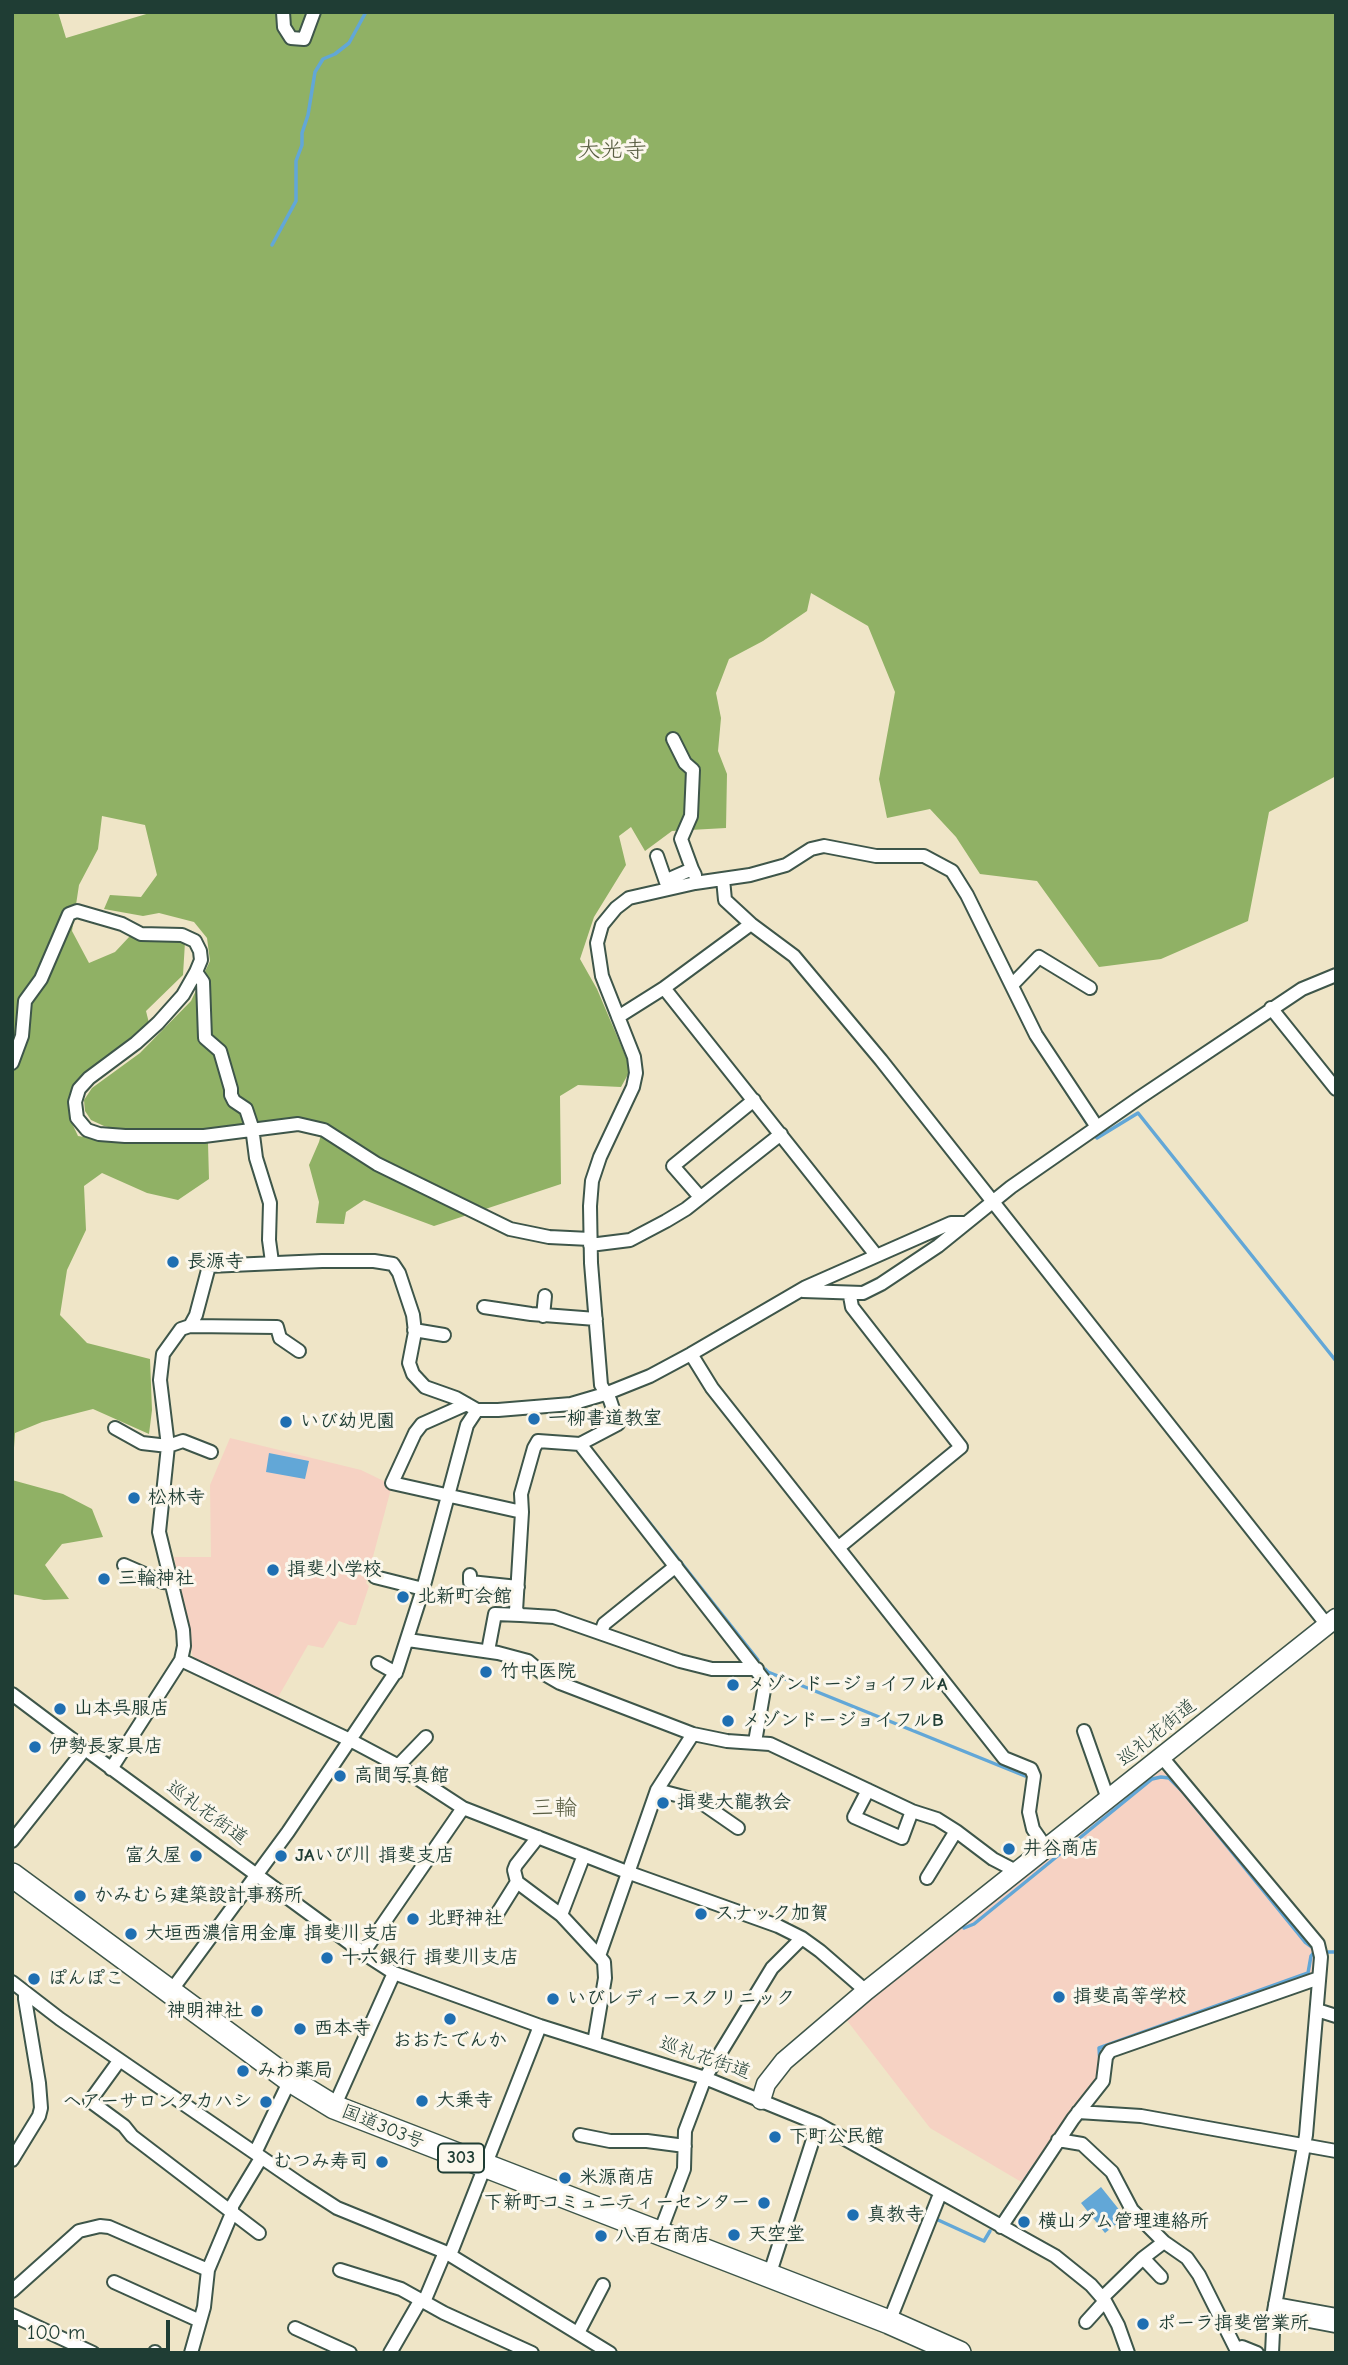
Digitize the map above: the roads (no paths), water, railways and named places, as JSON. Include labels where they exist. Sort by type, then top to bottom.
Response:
[{"type":"highway","name":"国道303号","points":[[12,1874],[290,2080],[334,2107],[889,2322],[959,2353]]},
{"type":"street","points":[[283,12],[284,27],[291,38],[304,39],[314,12]]},
{"type":"street","points":[[673,739],[685,763],[693,770],[691,816],[681,839],[697,883]]},
{"type":"street","points":[[667,885],[723,879],[786,865],[811,849],[824,846],[876,856],[924,856],[952,871],[967,895],[1036,1035],[1097,1127]]},
{"type":"street","points":[[657,856],[667,885]]},
{"type":"street","points":[[521,1615],[516,1611],[522,1494],[534,1448],[538,1441],[580,1444],[618,1424],[610,1400],[601,1385],[590,1242],[592,1181],[600,1157],[633,1087],[636,1073],[635,1057],[602,976],[597,943],[602,925],[616,908],[629,898],[667,885],[692,869]]},
{"type":"street","points":[[723,879],[725,900],[751,924],[794,956],[881,1060],[1331,1621]]},
{"type":"street","points":[[12,1063],[22,1036],[25,1001],[46,969],[69,914],[77,911],[141,934],[182,935],[195,941],[201,960],[183,995],[158,1023],[79,1089],[75,1102],[77,1118],[87,1130],[99,1134],[204,1136],[252,1132],[298,1124],[324,1130],[377,1164],[510,1229],[590,1242],[630,1240],[666,1221],[781,1134]]},
{"type":"street","points":[[618,1017],[664,989],[751,924]]},
{"type":"street","points":[[1012,985],[1039,957],[1090,988]]},
{"type":"street","points":[[196,972],[203,982],[205,1038],[220,1051],[231,1095],[234,1101],[246,1109],[256,1158],[270,1203],[269,1240],[272,1262]]},
{"type":"street","points":[[522,1512],[392,1483],[415,1433],[422,1424],[472,1407],[571,1404],[605,1394],[650,1376],[789,1296],[803,1291],[863,1293],[938,1246],[992,1201],[1271,1008],[1302,989],[1336,975]]},
{"type":"street","points":[[664,989],[876,1255]]},
{"type":"street","points":[[1271,1008],[1336,1089]]},
{"type":"street","points":[[700,1197],[673,1166],[754,1101]]},
{"type":"street","points":[[803,1291],[806,1287],[951,1223],[966,1223]]},
{"type":"street","points":[[190,1326],[196,1315],[208,1266],[272,1262],[374,1261],[393,1264],[400,1273],[413,1315],[414,1329],[409,1363],[413,1374],[425,1387],[472,1407]]},
{"type":"street","points":[[543,1316],[545,1296]]},
{"type":"street","points":[[839,1547],[961,1447],[852,1307],[850,1296]]},
{"type":"street","points":[[484,1307],[543,1316],[596,1319]]},
{"type":"street","points":[[111,1769],[181,1660],[184,1646],[173,1583],[159,1532],[168,1446],[160,1380],[163,1354],[181,1329],[190,1326],[277,1327],[280,1338],[299,1351]]},
{"type":"street","points":[[414,1329],[444,1335]]},
{"type":"street","points":[[691,1354],[712,1388],[1004,1758],[1031,1769],[1034,1776],[1029,1812],[1033,1829],[1047,1849]]},
{"type":"street","points":[[171,1991],[288,1832],[396,1673],[423,1588],[472,1407]]},
{"type":"street","points":[[114,1428],[142,1443],[168,1446],[183,1441],[211,1452]]},
{"type":"street","points":[[580,1444],[764,1679],[755,1742]]},
{"type":"street","points":[[124,1565],[163,1582],[173,1583]]},
{"type":"street","points":[[601,1633],[604,1624],[676,1566]]},
{"type":"street","points":[[470,1575],[470,1582],[518,1587]]},
{"type":"street","points":[[375,1577],[423,1588]]},
{"type":"street","points":[[488,1651],[495,1614],[554,1617],[712,1670],[757,1669]]},
{"type":"street","name":"巡礼花街道","points":[[12,1694],[111,1769],[394,1973],[540,2026],[705,2078],[761,2100],[766,2084],[784,2061],[866,1991],[1331,1621]]},
{"type":"street","points":[[408,1640],[488,1651],[528,1661],[560,1683],[693,1734],[727,1741],[770,1744],[912,1811],[937,1819],[993,1860],[1018,1872]]},
{"type":"street","points":[[181,1660],[350,1740],[398,1766],[463,1808],[627,1872],[778,1926],[802,1938],[866,1991]]},
{"type":"street","points":[[378,1662],[396,1673]]},
{"type":"street","points":[[1084,1731],[1108,1799]]},
{"type":"street","points":[[599,1956],[657,1790],[693,1734]]},
{"type":"street","points":[[398,1766],[426,1737]]},
{"type":"street","points":[[12,1841],[85,1749]]},
{"type":"street","points":[[1161,1756],[1318,1944],[1321,1957],[1304,2145],[1274,2309],[1272,2353]]},
{"type":"street","points":[[657,1790],[699,1801],[738,1828]]},
{"type":"street","points":[[868,1790],[854,1817],[902,1838],[912,1811]]},
{"type":"street","points":[[363,1953],[463,1808]]},
{"type":"street","points":[[927,1878],[956,1831]]},
{"type":"street","points":[[538,1837],[516,1865],[514,1870],[517,1882],[561,1915],[604,1962],[605,1978],[594,2043]]},
{"type":"street","points":[[561,1915],[584,1855]]},
{"type":"street","points":[[497,1914],[517,1882]]},
{"type":"street","points":[[659,2235],[684,2169],[685,2131],[705,2078],[772,1968],[802,1938]]},
{"type":"street","points":[[334,2107],[394,1973]]},
{"type":"street","points":[[1001,2227],[1058,2140],[1103,2081],[1106,2057],[1110,2051],[1319,1978]]},
{"type":"street","points":[[12,1982],[120,2061],[337,2208],[447,2253],[610,2353]]},
{"type":"street","points":[[12,2160],[41,2108],[25,1992]]},
{"type":"street","points":[[1317,2010],[1336,2016]]},
{"type":"street","points":[[390,2353],[447,2253],[540,2026]]},
{"type":"street","points":[[120,2061],[90,2101],[259,2233]]},
{"type":"street","points":[[191,2353],[200,2321],[208,2270],[232,2213],[232,2206],[258,2155],[290,2080]]},
{"type":"street","points":[[761,2100],[818,2124],[1055,2256],[1104,2299],[1118,2325],[1128,2353]]},
{"type":"street","points":[[1078,2112],[1141,2116],[1336,2151]]},
{"type":"street","points":[[769,2276],[818,2124]]},
{"type":"street","points":[[580,2136],[685,2146]]},
{"type":"street","points":[[1058,2140],[1082,2144],[1101,2160],[1112,2172],[1132,2210],[1164,2242],[1187,2258],[1240,2350],[1256,2353]]},
{"type":"street","points":[[889,2322],[940,2194]]},
{"type":"street","points":[[12,2291],[79,2231],[100,2226],[109,2227],[208,2270]]},
{"type":"street","points":[[1086,2322],[1143,2258],[1164,2242]]},
{"type":"street","points":[[1143,2258],[1161,2277]]},
{"type":"street","points":[[340,2270],[401,2289],[532,2353]]},
{"type":"street","points":[[114,2282],[200,2321]]},
{"type":"street","points":[[578,2333],[603,2285]]},
{"type":"street","points":[[1274,2309],[1336,2315]]},
{"type":"street","points":[[1274,2309],[1336,2326]]},
{"type":"street","points":[[12,2315],[93,2353]]},
{"type":"street","points":[[295,2328],[350,2353]]},
{"type":"water","points":[[269,1453],[309,1461],[305,1479],[266,1472]]},
{"type":"water","points":[[1101,2187],[1125,2217],[1105,2233],[1081,2203]]},
{"type":"waterway","points":[[272,245],[296,201],[296,161],[302,145],[302,133],[308,115],[315,72],[323,59],[349,43],[366,12]]},
{"type":"waterway","points":[[1041,1052],[1090,1128]]},
{"type":"waterway","points":[[1094,1134],[1097,1138],[1138,1113],[1336,1361]]},
{"type":"waterway","points":[[608,1470],[758,1660]]},
{"type":"waterway","points":[[765,1669],[1025,1776]]},
{"type":"waterway","points":[[964,1928],[974,1924],[1152,1779],[1161,1777],[1169,1778],[1183,1792],[1305,1942],[1316,1950]]},
{"type":"waterway","points":[[1100,2064],[1099,2048],[1308,1973],[1311,1956],[1315,1951]]},
{"type":"waterway","points":[[1328,1952],[1336,1952]]},
{"type":"waterway","points":[[1001,2216],[1035,2165]]},
{"type":"waterway","points":[[935,2221],[936,2219],[984,2241],[990,2231]]},
{"type":"place","name":"長源寺","points":[[173,1262]]},
{"type":"place","name":"一柳書道教室","points":[[534,1419]]},
{"type":"place","name":"いび幼児園","points":[[286,1422]]},
{"type":"place","name":"松林寺","points":[[134,1498]]},
{"type":"place","name":"揖斐小学校","points":[[273,1570]]},
{"type":"place","name":"三輪神社","points":[[104,1579]]},
{"type":"place","name":"北新町会館","points":[[403,1597]]},
{"type":"place","name":"竹中医院","points":[[486,1672]]},
{"type":"place","name":"メゾンドージョイフルA","points":[[733,1685]]},
{"type":"place","name":"山本呉服店","points":[[60,1709]]},
{"type":"place","name":"メゾンドージョイフルB","points":[[728,1721]]},
{"type":"place","name":"伊勢長家具店","points":[[35,1747]]},
{"type":"place","name":"高間写真館","points":[[340,1776]]},
{"type":"place","name":"揖斐大龍教会","points":[[663,1803]]},
{"type":"place","name":"井谷商店","points":[[1009,1849]]},
{"type":"place","name":"富久屋","points":[[196,1856]]},
{"type":"place","name":"JAいび川 揖斐支店","points":[[281,1856]]},
{"type":"place","name":"かみむら建築設計事務所","points":[[80,1896]]},
{"type":"place","name":"スナック加賀","points":[[701,1914]]},
{"type":"place","name":"北野神社","points":[[413,1919]]},
{"type":"place","name":"大垣西濃信用金庫 揖斐川支店","points":[[131,1934]]},
{"type":"place","name":"十六銀行 揖斐川支店","points":[[327,1958]]},
{"type":"place","name":"ぽんぽこ","points":[[34,1979]]},
{"type":"place","name":"揖斐高等学校","points":[[1059,1997]]},
{"type":"place","name":"いびレディースクリニック","points":[[553,1999]]},
{"type":"place","name":"神明神社","points":[[257,2011]]},
{"type":"place","name":"おおたでんか","points":[[450,2019]]},
{"type":"place","name":"西本寺","points":[[300,2029]]},
{"type":"place","name":"みわ薬局","points":[[243,2071]]},
{"type":"place","name":"大乗寺","points":[[422,2101]]},
{"type":"place","name":"ヘアーサロンタカハシ","points":[[266,2102]]},
{"type":"place","name":"下町公民館","points":[[775,2137]]},
{"type":"place","name":"むつみ寿司","points":[[382,2162]]},
{"type":"place","name":"米源商店","points":[[565,2178]]},
{"type":"place","name":"下新町コミュニティーセンター","points":[[764,2203]]},
{"type":"place","name":"真教寺","points":[[853,2215]]},
{"type":"place","name":"横山ダム管理連絡所","points":[[1024,2222]]},
{"type":"place","name":"天空堂","points":[[734,2235]]},
{"type":"place","name":"八百右商店","points":[[601,2236]]},
{"type":"place","name":"ポーラ揖斐営業所","points":[[1143,2324]]},
{"type":"district","name":"大光寺","points":[[612,150]]},
{"type":"district","name":"三輪","points":[[554,1808]]}]
